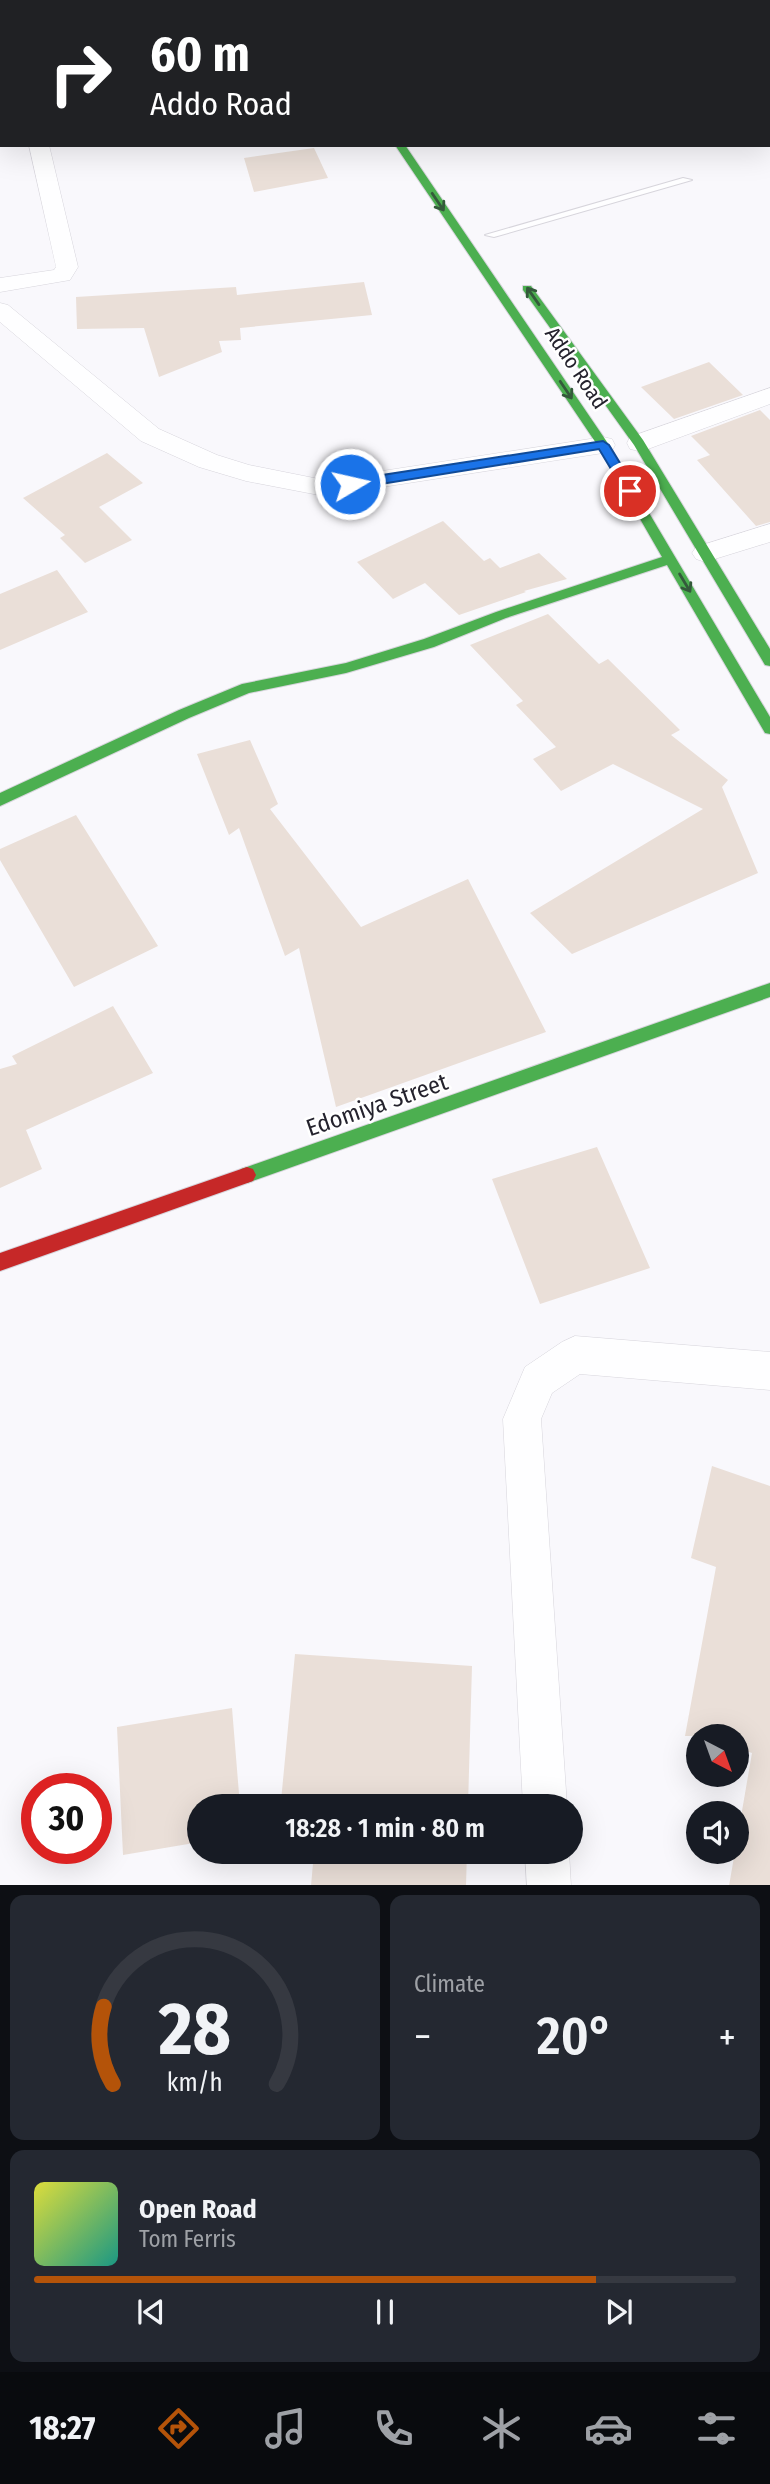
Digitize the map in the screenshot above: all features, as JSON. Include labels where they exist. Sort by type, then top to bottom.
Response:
[{"type":"main road","name":"Addo Road","points":[[401,147],[603,445],[770,729]]},
{"type":"main road","name":"Addo Road","points":[[519,276],[639,443],[770,661]]},
{"type":"main road","points":[[0,800],[171,720],[247,688],[346,668],[429,643],[502,615],[671,559]]},
{"type":"main road","points":[[744,618],[770,638]]},
{"type":"main road","name":"Edomiya Street","points":[[0,1262],[770,990]]},
{"type":"street","points":[[0,285],[62,275],[67,267],[39,147]]},
{"type":"street","points":[[0,310],[150,435],[208,461],[246,473],[324,488],[603,445]]},
{"type":"street","points":[[639,443],[770,396]]},
{"type":"street","points":[[705,553],[770,533]]},
{"type":"street","points":[[544,1794],[522,1419],[538,1380],[575,1355],[770,1371]]},
{"type":"street","points":[[548,1864],[549,1885]]},
{"type":"lane","points":[[490,235],[687,180]]},
{"type":"building","points":[[314,148],[328,178],[254,192],[244,158]]},
{"type":"building","points":[[364,282],[372,315],[240,328],[241,340],[219,341],[222,352],[159,377],[144,328],[77,329],[76,297],[236,287],[237,295]]},
{"type":"building","points":[[709,362],[743,395],[674,419],[641,387]]},
{"type":"building","points":[[760,410],[770,420],[770,522],[756,526],[697,460],[710,455],[691,436]]},
{"type":"building","points":[[107,453],[143,483],[99,507],[132,540],[85,563],[60,538],[65,535],[23,498]]},
{"type":"building","points":[[443,521],[484,561],[490,558],[500,568],[539,553],[567,579],[524,591],[526,592],[459,615],[425,583],[393,599],[357,562]]},
{"type":"building","points":[[57,570],[88,612],[0,650],[0,594]]},
{"type":"building","points":[[548,614],[599,664],[608,659],[680,730],[671,735],[728,780],[722,787],[758,873],[572,954],[530,913],[703,809],[613,764],[561,791],[533,759],[556,747],[516,705],[523,701],[470,645]]},
{"type":"building","points":[[250,740],[278,804],[270,809],[361,927],[468,879],[546,1032],[336,1107],[299,948],[285,956],[239,828],[229,835],[197,754]]},
{"type":"building","points":[[76,815],[158,946],[74,987],[0,860],[0,849]]},
{"type":"building","points":[[113,1006],[153,1073],[26,1130],[42,1169],[0,1188],[0,1069],[17,1064],[12,1056]]},
{"type":"building","points":[[597,1147],[650,1268],[540,1304],[492,1179]]},
{"type":"building","points":[[712,1466],[770,1486],[770,1885],[729,1885],[733,1864],[749,1864],[749,1801],[744,1801],[746,1787],[749,1787],[752,1753],[749,1752],[749,1724],[687,1724],[716,1567],[691,1558]]},
{"type":"building","points":[[295,1654],[472,1666],[468,1794],[282,1794]]},
{"type":"building","points":[[232,1708],[239,1794],[187,1794],[187,1844],[123,1855],[117,1727]]},
{"type":"building","points":[[313,1864],[467,1864],[466,1885],[311,1885]]},
{"type":"traffic: fast","points":[[401,147],[603,445],[770,729]]},
{"type":"traffic: fast","points":[[527,288],[639,443],[770,661]]},
{"type":"traffic: fast","points":[[0,800],[184,714],[247,688],[346,668],[429,643],[501,615],[671,559]]},
{"type":"traffic: fast","points":[[247,1175],[770,990]]},
{"type":"traffic: jam","points":[[0,1262],[247,1175]]},
{"type":"route","points":[[350,484],[603,445],[630,491]]}]
